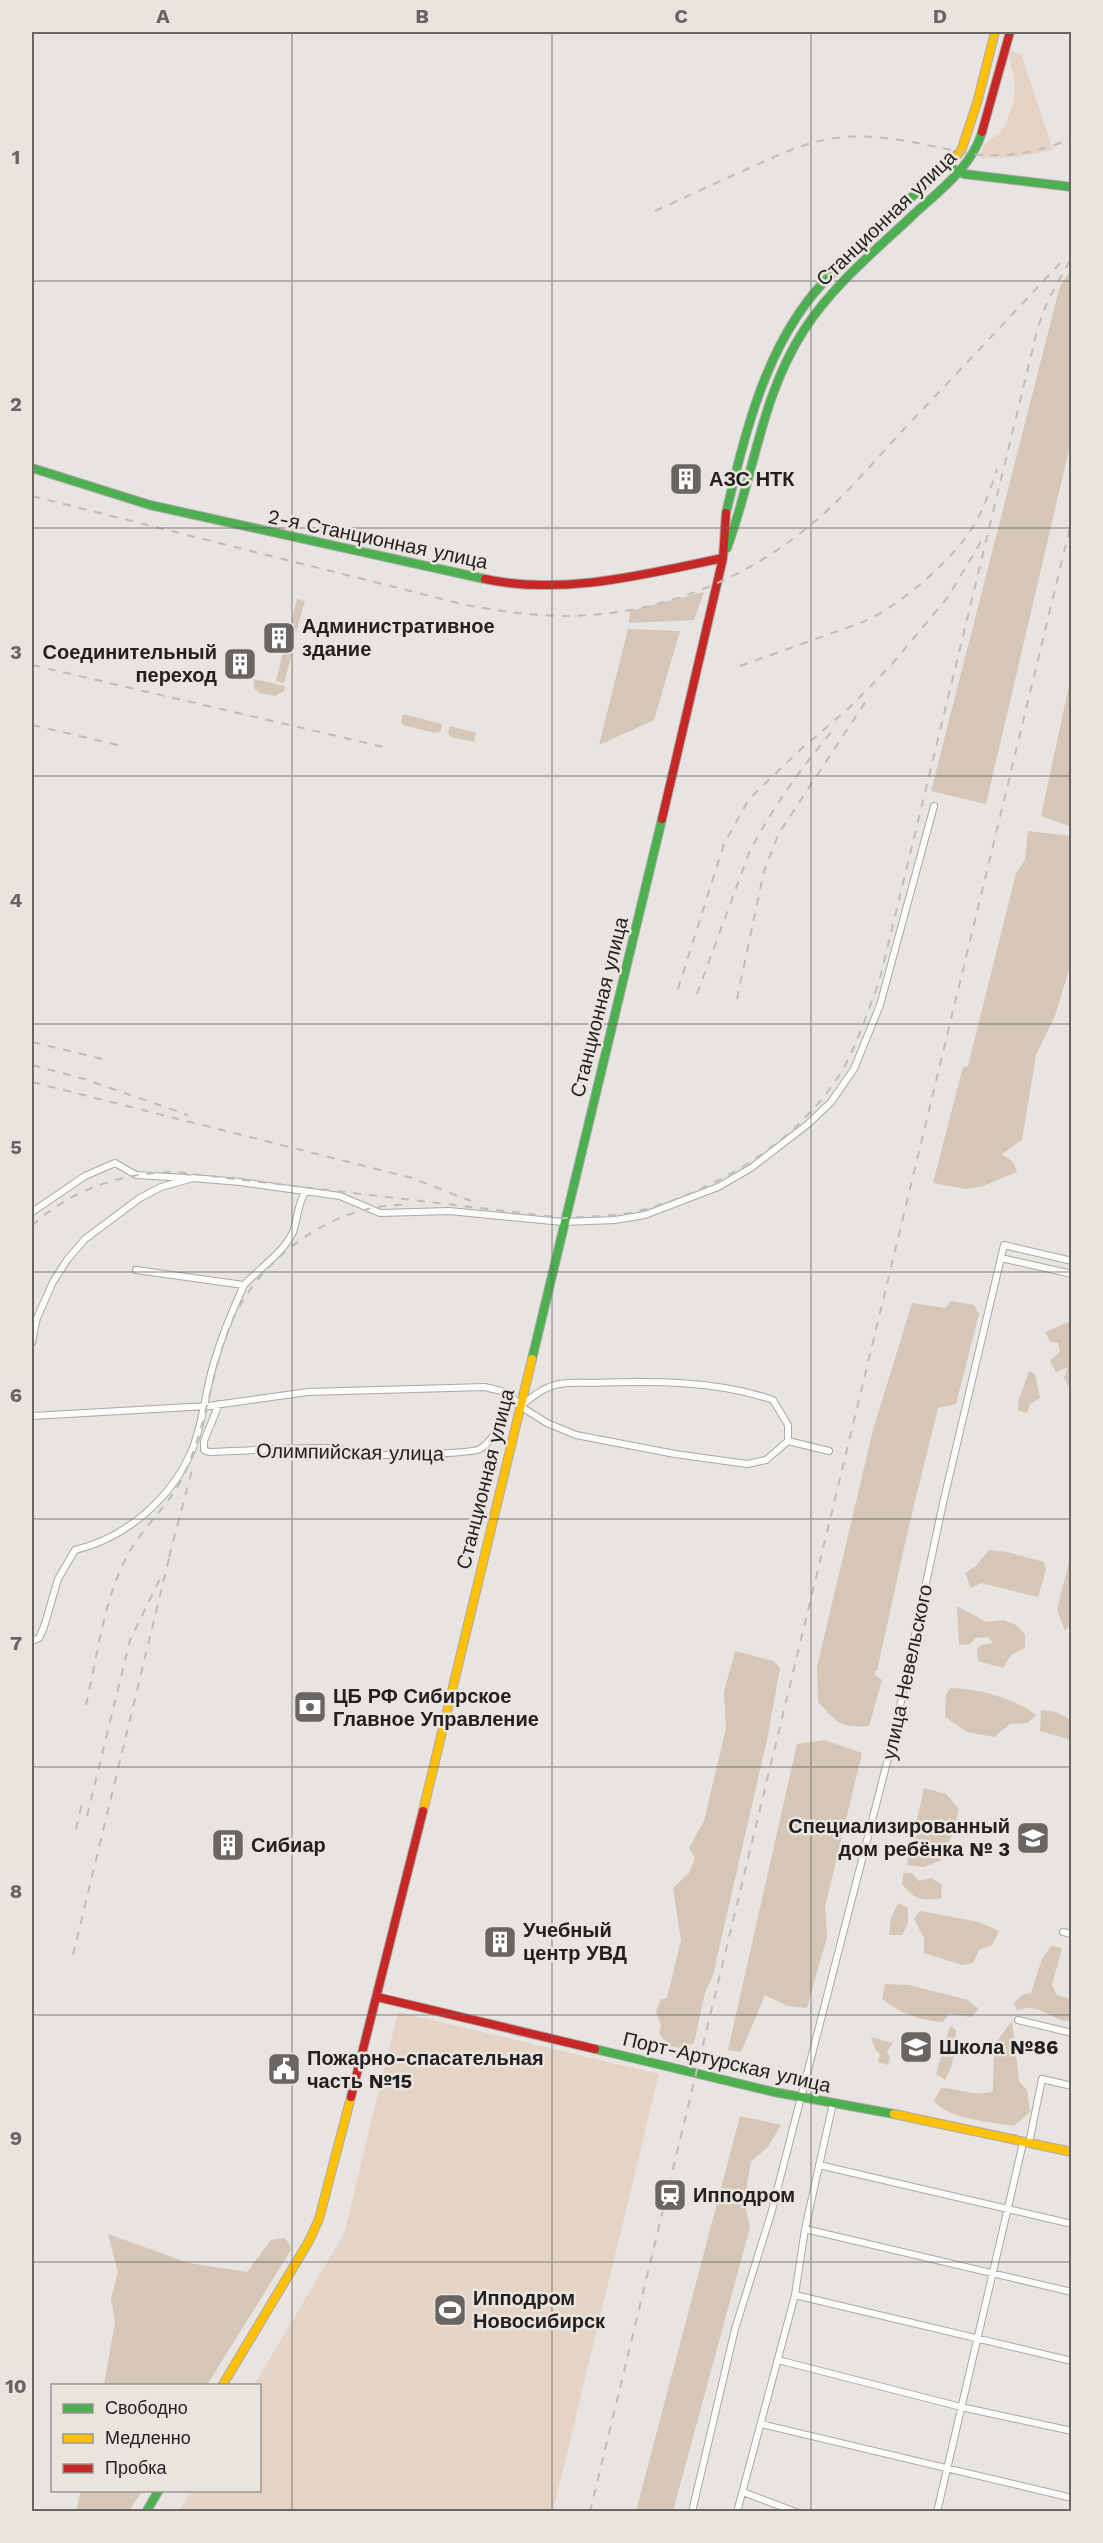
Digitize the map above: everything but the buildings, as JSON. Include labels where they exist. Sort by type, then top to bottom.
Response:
[{"type":"main road","name":"Станционная улица","points":[[723,558],[725,517],[745,434],[768,373],[791,327],[821,285],[961,151],[966,142],[995,32]]},
{"type":"main road","name":"Станционная улица","points":[[223,2384],[309,2241],[319,2219],[377,1997],[563,1222],[622,987],[723,558],[736,521],[758,435],[779,377],[802,331],[832,291],[959,172],[978,147],[1010,32]]},
{"type":"main road","points":[[947,166],[959,172],[1071,187]]},
{"type":"main road","name":"2-я Станционная улица","points":[[32,468],[150,505],[504,584],[543,587],[592,584],[723,558]]},
{"type":"main road","name":"Порт-Артурская улица","points":[[377,1997],[801,2097],[1071,2152]]},
{"type":"main road","points":[[146,2511],[158,2492]]},
{"type":"street","points":[[32,1212],[85,1176],[115,1163],[136,1175],[240,1182],[340,1196],[380,1213],[449,1211],[563,1222],[615,1220],[645,1215],[718,1187],[751,1168],[808,1124],[831,1102],[854,1069],[880,1005],[934,806]]},
{"type":"street","points":[[32,1342],[37,1318],[53,1282],[67,1260],[85,1239],[140,1198],[161,1187],[193,1178]]},
{"type":"street","points":[[32,1641],[39,1638],[44,1628],[58,1579],[75,1550],[100,1544],[153,1508],[179,1475],[192,1449],[223,1333],[244,1285],[284,1244],[292,1232],[300,1201],[306,1191]]},
{"type":"street","name":"улица Невельского","points":[[692,2511],[736,2323],[771,2214],[893,1740],[943,1503],[1004,1245],[1071,1261]]},
{"type":"street","points":[[1001,1258],[1071,1274]]},
{"type":"street","points":[[136,1270],[244,1285]]},
{"type":"street","points":[[32,1416],[204,1406],[308,1392],[454,1386],[485,1387],[509,1393],[520,1406],[547,1423],[576,1435],[675,1454],[747,1464],[766,1460],[788,1441],[788,1425],[773,1400],[747,1393],[692,1384],[639,1382],[564,1384],[547,1387],[520,1406]]},
{"type":"street","name":"Олимпийская улица","points":[[219,1404],[204,1441],[204,1450],[210,1452],[328,1448],[350,1449],[367,1454],[457,1454],[478,1450],[487,1443],[501,1420],[509,1393]]},
{"type":"street","points":[[788,1441],[829,1451]]},
{"type":"street","points":[[1063,1932],[1071,1935]]},
{"type":"street","points":[[1018,2020],[1071,2033]]},
{"type":"street","points":[[937,2511],[992,2274],[1042,2079],[1071,2086]]},
{"type":"street","points":[[737,2511],[795,2295],[805,2229],[833,2103]]},
{"type":"street","points":[[819,2165],[1071,2224]]},
{"type":"street","points":[[805,2229],[1071,2292]]},
{"type":"street","points":[[795,2295],[1071,2361]]},
{"type":"street","points":[[778,2360],[961,2407],[1071,2431]]},
{"type":"street","points":[[761,2424],[1071,2498]]},
{"type":"street","points":[[743,2492],[796,2511]]},
{"type":"shaded area","points":[[1007,50],[1021,54],[1053,150],[1017,157],[981,158],[985,144],[1005,126],[1012,106],[1015,90]]},
{"type":"shaded area","points":[[1071,270],[1071,441],[986,804],[931,791],[1060,286]]},
{"type":"shaded area","points":[[704,592],[694,620],[629,623],[630,611]]},
{"type":"shaded area","points":[[297,599],[305,601],[296,632],[289,630]]},
{"type":"shaded area","points":[[628,629],[680,631],[654,720],[599,745]]},
{"type":"shaded area","points":[[285,644],[294,646],[284,683],[276,681]]},
{"type":"shaded area","points":[[1071,676],[1072,817],[1069,826],[1041,816]]},
{"type":"shaded area","points":[[254,679],[285,686],[284,691],[275,696],[260,693],[254,688]]},
{"type":"shaded area","points":[[403,714],[442,724],[441,731],[434,733],[403,725],[401,722]]},
{"type":"shaded area","points":[[450,726],[476,733],[474,742],[451,737],[448,734]]},
{"type":"shaded area","points":[[1028,831],[1071,836],[1071,963],[1055,1016],[1036,1055],[1022,1140],[1002,1154],[1013,1162],[1017,1172],[983,1186],[967,1189],[933,1183],[963,1067],[968,1066],[1016,873],[1025,860]]},
{"type":"shaded area","points":[[951,1301],[974,1305],[979,1314],[956,1404],[938,1408],[877,1671],[875,1671],[875,1675],[882,1680],[869,1726],[845,1725],[835,1719],[818,1702],[817,1667],[873,1430],[912,1303],[946,1308]]},
{"type":"shaded area","points":[[1071,1321],[1071,1391],[1064,1378],[1068,1367],[1056,1372],[1050,1361],[1060,1351],[1058,1343],[1050,1342],[1045,1332]]},
{"type":"shaded area","points":[[1029,1371],[1035,1374],[1040,1398],[1030,1404],[1027,1413],[1018,1411],[1018,1402]]},
{"type":"shaded area","points":[[989,1550],[1007,1552],[1044,1562],[1046,1570],[1038,1597],[981,1583],[971,1588],[965,1573],[976,1566]]},
{"type":"shaded area","points":[[1071,1554],[1071,1624],[1065,1631],[1057,1610]]},
{"type":"shaded area","points":[[957,1606],[986,1622],[1003,1620],[1016,1625],[1025,1634],[1025,1648],[1011,1655],[1003,1668],[978,1661],[977,1649],[981,1645],[993,1643],[988,1637],[975,1638],[970,1644],[959,1645]]},
{"type":"shaded area","points":[[735,1651],[774,1661],[780,1668],[768,1735],[713,1975],[705,1993],[694,2043],[683,2049],[670,2046],[659,2034],[661,2025],[656,2012],[661,1999],[667,1998],[681,1940],[673,1888],[689,1873],[695,1858],[689,1848],[704,1821],[726,1728],[724,1692]]},
{"type":"shaded area","points":[[950,1688],[973,1690],[996,1696],[1036,1715],[1027,1723],[1010,1724],[994,1737],[967,1732],[945,1717],[946,1695]]},
{"type":"shaded area","points":[[1041,1710],[1056,1712],[1071,1720],[1071,1743],[1068,1739],[1040,1731]]},
{"type":"shaded area","points":[[824,1740],[862,1753],[825,1907],[827,1937],[807,2008],[788,2006],[765,1995],[741,2052],[728,2050],[797,1744]]},
{"type":"shaded area","points":[[924,1788],[946,1794],[959,1809],[952,1835],[940,1861],[923,1867],[907,1865]]},
{"type":"shaded area","points":[[903,1873],[912,1873],[919,1881],[931,1878],[942,1885],[941,1898],[929,1900],[910,1893],[902,1884]]},
{"type":"shaded area","points":[[898,1903],[908,1908],[908,1924],[902,1935],[889,1935],[891,1918]]},
{"type":"shaded area","points":[[920,1911],[979,1922],[999,1931],[992,1945],[979,1950],[973,1963],[962,1965],[924,1953],[924,1938],[914,1919]]},
{"type":"shaded area","points":[[1051,1946],[1062,1948],[1052,1985],[1057,1995],[1071,1999],[1071,2021],[1058,2019],[1032,2008],[1017,2011],[1014,2003],[1022,1995],[1031,1993],[1042,1959]]},
{"type":"shaded area","points":[[885,1984],[909,1985],[968,2000],[979,2009],[971,2017],[949,2014],[943,2022],[918,2018],[882,1999]]},
{"type":"shaded area","name":"Ипподром Новосибирск","points":[[398,2012],[659,2074],[553,2511],[178,2511],[190,2492],[261,2492],[261,2384],[255,2384],[344,2234]]},
{"type":"shaded area","points":[[1012,2021],[1019,2081],[1027,2090],[1030,2112],[1014,2126],[959,2116],[940,2107],[934,2101],[941,2088],[973,2093],[993,2091],[994,2045]]},
{"type":"shaded area","points":[[950,2026],[956,2030],[956,2044],[945,2080],[936,2074]]},
{"type":"shaded area","points":[[871,2037],[893,2043],[887,2051],[890,2058],[888,2065],[878,2062],[880,2054],[875,2049]]},
{"type":"shaded area","points":[[740,2116],[781,2125],[767,2148],[751,2161],[744,2203],[750,2227],[673,2511],[636,2511]]},
{"type":"shaded area","points":[[108,2234],[189,2263],[247,2272],[271,2240],[284,2238],[291,2250],[208,2384],[104,2384],[115,2322],[111,2299],[118,2272]]},
{"type":"shaded area","points":[[81,2492],[141,2492],[129,2511],[76,2511]]},
{"type":"railway","points":[[655,211],[783,153],[833,138],[878,137],[986,155],[1036,150],[1072,138]]},
{"type":"railway","points":[[32,1226],[63,1202],[98,1186],[137,1175],[176,1172],[564,1218],[626,1214],[674,1200],[702,1188],[729,1175],[780,1141],[823,1098],[840,1074],[852,1052],[879,982],[1038,327],[1048,300],[1072,257]]},
{"type":"railway","points":[[32,496],[470,606],[514,613],[576,616],[646,607],[713,585],[745,570],[775,552],[817,520],[856,482],[1063,260]]},
{"type":"railway","points":[[740,666],[863,622],[909,594],[940,567],[965,538],[981,512],[997,469]]},
{"type":"railway","points":[[590,2512],[1072,519]]},
{"type":"railway","points":[[678,989],[724,844],[749,799],[801,749],[848,709],[892,664],[948,597],[982,540]]},
{"type":"railway","points":[[32,665],[388,748]]},
{"type":"railway","points":[[737,999],[764,871],[779,833],[868,698]]},
{"type":"railway","points":[[32,725],[122,746]]},
{"type":"railway","points":[[697,994],[749,853],[767,820],[788,789],[833,730]]},
{"type":"railway","points":[[32,1042],[106,1060]]},
{"type":"railway","points":[[32,1065],[84,1079],[188,1115]]},
{"type":"railway","points":[[32,1082],[412,1178],[471,1201]]},
{"type":"railway","points":[[86,1705],[101,1631],[117,1577],[139,1537],[173,1494],[186,1470],[199,1436],[222,1348],[240,1306],[256,1282],[276,1260],[299,1241],[324,1225],[351,1214],[379,1207],[407,1205]]},
{"type":"railway","points":[[169,1557],[192,1470]]},
{"type":"railway","points":[[73,1955],[171,1550]]},
{"type":"railway","points":[[87,1816],[130,1640],[160,1579]]},
{"type":"railway","points":[[76,1829],[82,1803]]},
{"type":"traffic: fast","points":[[727,548],[768,409],[789,355],[804,330],[828,298],[855,269],[954,178],[971,156],[982,132]]},
{"type":"traffic: fast","points":[[726,513],[760,392],[772,363],[802,308],[854,251],[957,155]]},
{"type":"traffic: fast","points":[[947,166],[964,174],[1072,187]]},
{"type":"traffic: fast","points":[[32,468],[150,505],[485,579]]},
{"type":"traffic: fast","points":[[532,1359],[662,819]]},
{"type":"traffic: fast","points":[[595,2049],[774,2092],[894,2114]]},
{"type":"traffic: fast","points":[[146,2512],[158,2492]]},
{"type":"traffic: slow","points":[[957,155],[961,151],[977,103],[995,32]]},
{"type":"traffic: slow","points":[[423,1811],[532,1359]]},
{"type":"traffic: slow","points":[[223,2384],[309,2241],[319,2219],[351,2097]]},
{"type":"traffic: slow","points":[[894,2114],[1072,2152]]},
{"type":"traffic: jam","points":[[982,132],[1010,32]]},
{"type":"traffic: jam","points":[[662,819],[723,558],[726,513]]},
{"type":"traffic: jam","points":[[485,579],[514,584],[574,584],[634,576],[723,558]]},
{"type":"traffic: jam","points":[[351,2097],[423,1811]]},
{"type":"traffic: jam","points":[[377,1997],[595,2049]]},
{"type":"place","name":"АЗС НТК","points":[[686,479]]},
{"type":"place","name":"Административное здание","points":[[279,638]]},
{"type":"place","name":"Соединительный переход","points":[[240,664]]},
{"type":"place","name":"ЦБ РФ Сибирское Главное Управление","points":[[310,1707]]},
{"type":"place","name":"Специализированный дом ребёнка № 3","points":[[1033,1838]]},
{"type":"place","name":"Сибиар","points":[[228,1845]]},
{"type":"place","name":"Учебный центр УВД","points":[[500,1942]]},
{"type":"place","name":"Школа №86","points":[[916,2047]]},
{"type":"place","name":"Пожарно-спасательная часть №15","points":[[284,2069]]},
{"type":"place","name":"Ипподром","points":[[670,2195]]},
{"type":"place","name":"Ипподром Новосибирск","points":[[450,2310]]}]
